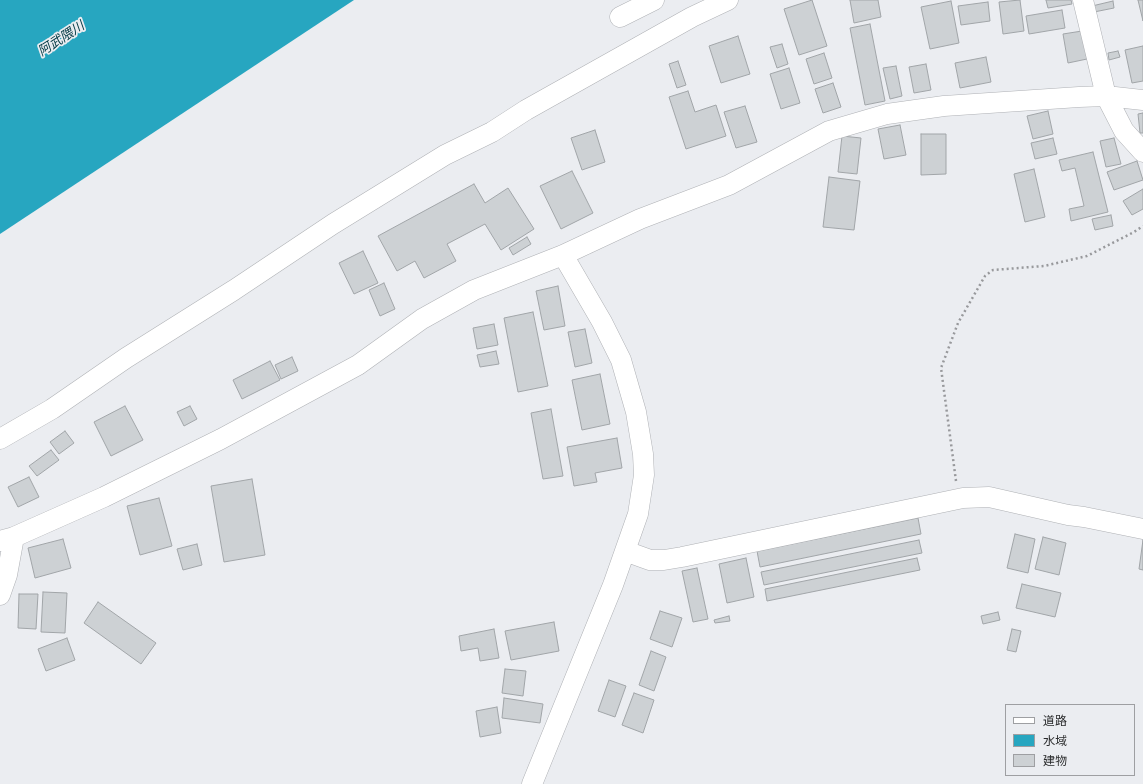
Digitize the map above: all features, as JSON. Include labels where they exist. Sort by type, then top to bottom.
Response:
[{"type":"street","points":[[620,17],[654,0]]},
{"type":"street","points":[[0,439],[52,408],[126,358],[234,290],[333,224],[445,155],[492,132],[526,110],[692,17],[728,0]]},
{"type":"street","points":[[1083,0],[1106,96],[1124,131],[1143,152]]},
{"type":"street","points":[[0,595],[8,575],[7,544],[221,439],[358,365],[422,319],[474,290],[563,255],[640,220],[729,185],[829,131],[865,119],[887,114],[944,106],[1071,97],[1106,96],[1143,100]]},
{"type":"street","points":[[532,784],[610,592],[625,551],[638,514],[644,475],[643,454],[636,412],[621,360],[602,322],[563,255]]},
{"type":"street","points":[[625,551],[650,560],[708,553],[960,498],[989,497],[1143,530]]},
{"type":"path","points":[[960,498],[941,368],[958,323],[985,276],[993,270],[1044,266],[1087,256],[1143,226]]},
{"type":"water","name":"阿武隈川","points":[[0,0],[354,0],[0,234]]},
{"type":"building","points":[[812,0],[827,46],[799,55],[784,9]]},
{"type":"building","points":[[850,0],[878,0],[881,17],[854,23]]},
{"type":"building","points":[[1020,0],[1024,31],[1003,34],[999,2]]},
{"type":"building","points":[[1046,0],[1071,0],[1072,4],[1048,8]]},
{"type":"building","points":[[1138,0],[1143,0],[1143,21]]},
{"type":"building","points":[[951,1],[959,43],[930,49],[921,7]]},
{"type":"building","points":[[1113,1],[1114,8],[1094,12],[1092,6]]},
{"type":"building","points":[[988,2],[990,21],[961,25],[958,6]]},
{"type":"building","points":[[1062,10],[1065,28],[1029,34],[1026,16]]},
{"type":"building","points":[[870,24],[885,101],[865,105],[850,28]]},
{"type":"building","points":[[1082,31],[1087,59],[1068,63],[1063,34]]},
{"type":"building","points":[[738,36],[750,74],[721,83],[709,46]]},
{"type":"building","points":[[782,44],[788,64],[777,68],[770,47]]},
{"type":"building","points":[[1143,46],[1143,81],[1132,83],[1125,50]]},
{"type":"building","points":[[1118,51],[1120,57],[1109,60],[1108,53]]},
{"type":"building","points":[[824,53],[832,78],[814,84],[806,59]]},
{"type":"building","points":[[986,57],[991,82],[960,88],[955,63]]},
{"type":"building","points":[[678,61],[686,85],[677,88],[669,64]]},
{"type":"building","points":[[926,64],[931,90],[914,93],[909,67]]},
{"type":"building","points":[[896,66],[902,96],[890,99],[883,68]]},
{"type":"building","points":[[789,68],[800,103],[781,109],[770,74]]},
{"type":"building","points":[[833,83],[841,107],[823,113],[815,89]]},
{"type":"building","points":[[688,91],[695,112],[716,105],[726,136],[686,149],[669,97]]},
{"type":"building","points":[[745,106],[757,142],[736,148],[724,112]]},
{"type":"building","points":[[1048,111],[1053,134],[1033,139],[1027,116]]},
{"type":"building","points":[[1143,113],[1143,133],[1140,133],[1138,114]]},
{"type":"building","points":[[900,125],[906,155],[884,159],[878,129]]},
{"type":"building","points":[[595,130],[605,162],[582,170],[571,138]]},
{"type":"building","points":[[921,134],[946,134],[946,174],[921,175]]},
{"type":"building","points":[[842,136],[861,138],[857,174],[838,172]]},
{"type":"building","points":[[1053,138],[1057,154],[1035,159],[1031,143]]},
{"type":"building","points":[[1114,138],[1121,164],[1106,167],[1100,141]]},
{"type":"building","points":[[1093,152],[1108,212],[1071,221],[1069,209],[1084,206],[1075,168],[1062,171],[1059,160]]},
{"type":"building","points":[[1137,161],[1143,180],[1114,190],[1107,172]]},
{"type":"building","points":[[1034,169],[1045,217],[1025,222],[1014,174]]},
{"type":"building","points":[[572,171],[593,213],[561,229],[540,186]]},
{"type":"building","points":[[829,177],[860,181],[854,230],[823,227]]},
{"type":"building","points":[[474,184],[485,203],[508,188],[534,229],[501,250],[485,224],[447,244],[456,261],[424,278],[415,261],[397,271],[378,236]]},
{"type":"building","points":[[1143,189],[1143,209],[1132,215],[1123,201]]},
{"type":"building","points":[[1111,215],[1113,226],[1095,230],[1092,219]]},
{"type":"building","points":[[527,237],[531,244],[513,255],[509,248]]},
{"type":"building","points":[[363,251],[378,283],[354,294],[339,263]]},
{"type":"building","points":[[384,283],[395,309],[380,316],[369,290]]},
{"type":"building","points":[[558,286],[565,326],[544,330],[536,291]]},
{"type":"building","points":[[533,312],[548,386],[518,392],[504,318]]},
{"type":"building","points":[[494,324],[498,345],[477,349],[473,328]]},
{"type":"building","points":[[585,329],[592,363],[575,367],[568,332]]},
{"type":"building","points":[[496,351],[499,364],[480,367],[477,355]]},
{"type":"building","points":[[292,357],[298,371],[281,379],[275,365]]},
{"type":"building","points":[[270,361],[280,380],[242,399],[233,380]]},
{"type":"building","points":[[600,374],[610,424],[582,430],[572,380]]},
{"type":"building","points":[[125,406],[143,440],[111,456],[94,422]]},
{"type":"building","points":[[190,406],[197,419],[184,426],[177,412]]},
{"type":"building","points":[[551,409],[563,476],[543,479],[531,413]]},
{"type":"building","points":[[65,431],[74,443],[59,454],[50,442]]},
{"type":"building","points":[[617,438],[622,468],[595,473],[597,482],[574,486],[567,447]]},
{"type":"building","points":[[51,450],[59,460],[37,476],[29,466]]},
{"type":"building","points":[[29,477],[39,497],[18,507],[8,487]]},
{"type":"building","points":[[252,479],[265,555],[224,562],[211,486]]},
{"type":"building","points":[[159,498],[172,546],[140,555],[127,506]]},
{"type":"building","points":[[918,518],[921,534],[760,567],[757,551]]},
{"type":"building","points":[[1015,534],[1035,539],[1028,573],[1007,568]]},
{"type":"building","points":[[1043,537],[1066,543],[1059,575],[1035,569]]},
{"type":"building","points":[[63,539],[71,568],[35,578],[28,548]]},
{"type":"building","points":[[919,540],[922,553],[764,585],[761,572]]},
{"type":"building","points":[[1143,540],[1143,570],[1139,569]]},
{"type":"building","points":[[197,544],[202,565],[183,570],[177,549]]},
{"type":"building","points":[[746,558],[754,597],[727,603],[719,564]]},
{"type":"building","points":[[917,558],[920,570],[767,601],[765,589]]},
{"type":"building","points":[[697,568],[708,619],[693,622],[682,571]]},
{"type":"building","points":[[1022,584],[1061,593],[1055,617],[1016,608]]},
{"type":"building","points":[[43,592],[67,593],[65,633],[41,632]]},
{"type":"building","points":[[19,594],[38,594],[36,629],[18,628]]},
{"type":"building","points":[[98,602],[156,643],[141,664],[84,623]]},
{"type":"building","points":[[660,611],[682,618],[672,647],[650,639]]},
{"type":"building","points":[[998,612],[1000,620],[983,624],[981,616]]},
{"type":"building","points":[[729,616],[730,621],[715,623],[714,620]]},
{"type":"building","points":[[554,622],[559,651],[511,660],[505,631]]},
{"type":"building","points":[[494,629],[499,658],[480,661],[478,648],[461,651],[459,636]]},
{"type":"building","points":[[1012,629],[1021,631],[1016,652],[1007,650]]},
{"type":"building","points":[[67,638],[75,660],[46,671],[38,649]]},
{"type":"building","points":[[651,651],[666,657],[654,691],[639,685]]},
{"type":"building","points":[[505,669],[526,671],[523,696],[502,693]]},
{"type":"building","points":[[609,680],[626,686],[615,717],[598,711]]},
{"type":"building","points":[[634,693],[654,700],[643,733],[622,725]]},
{"type":"building","points":[[504,698],[543,704],[540,723],[502,718]]},
{"type":"building","points":[[497,707],[501,733],[480,737],[476,711]]}]
